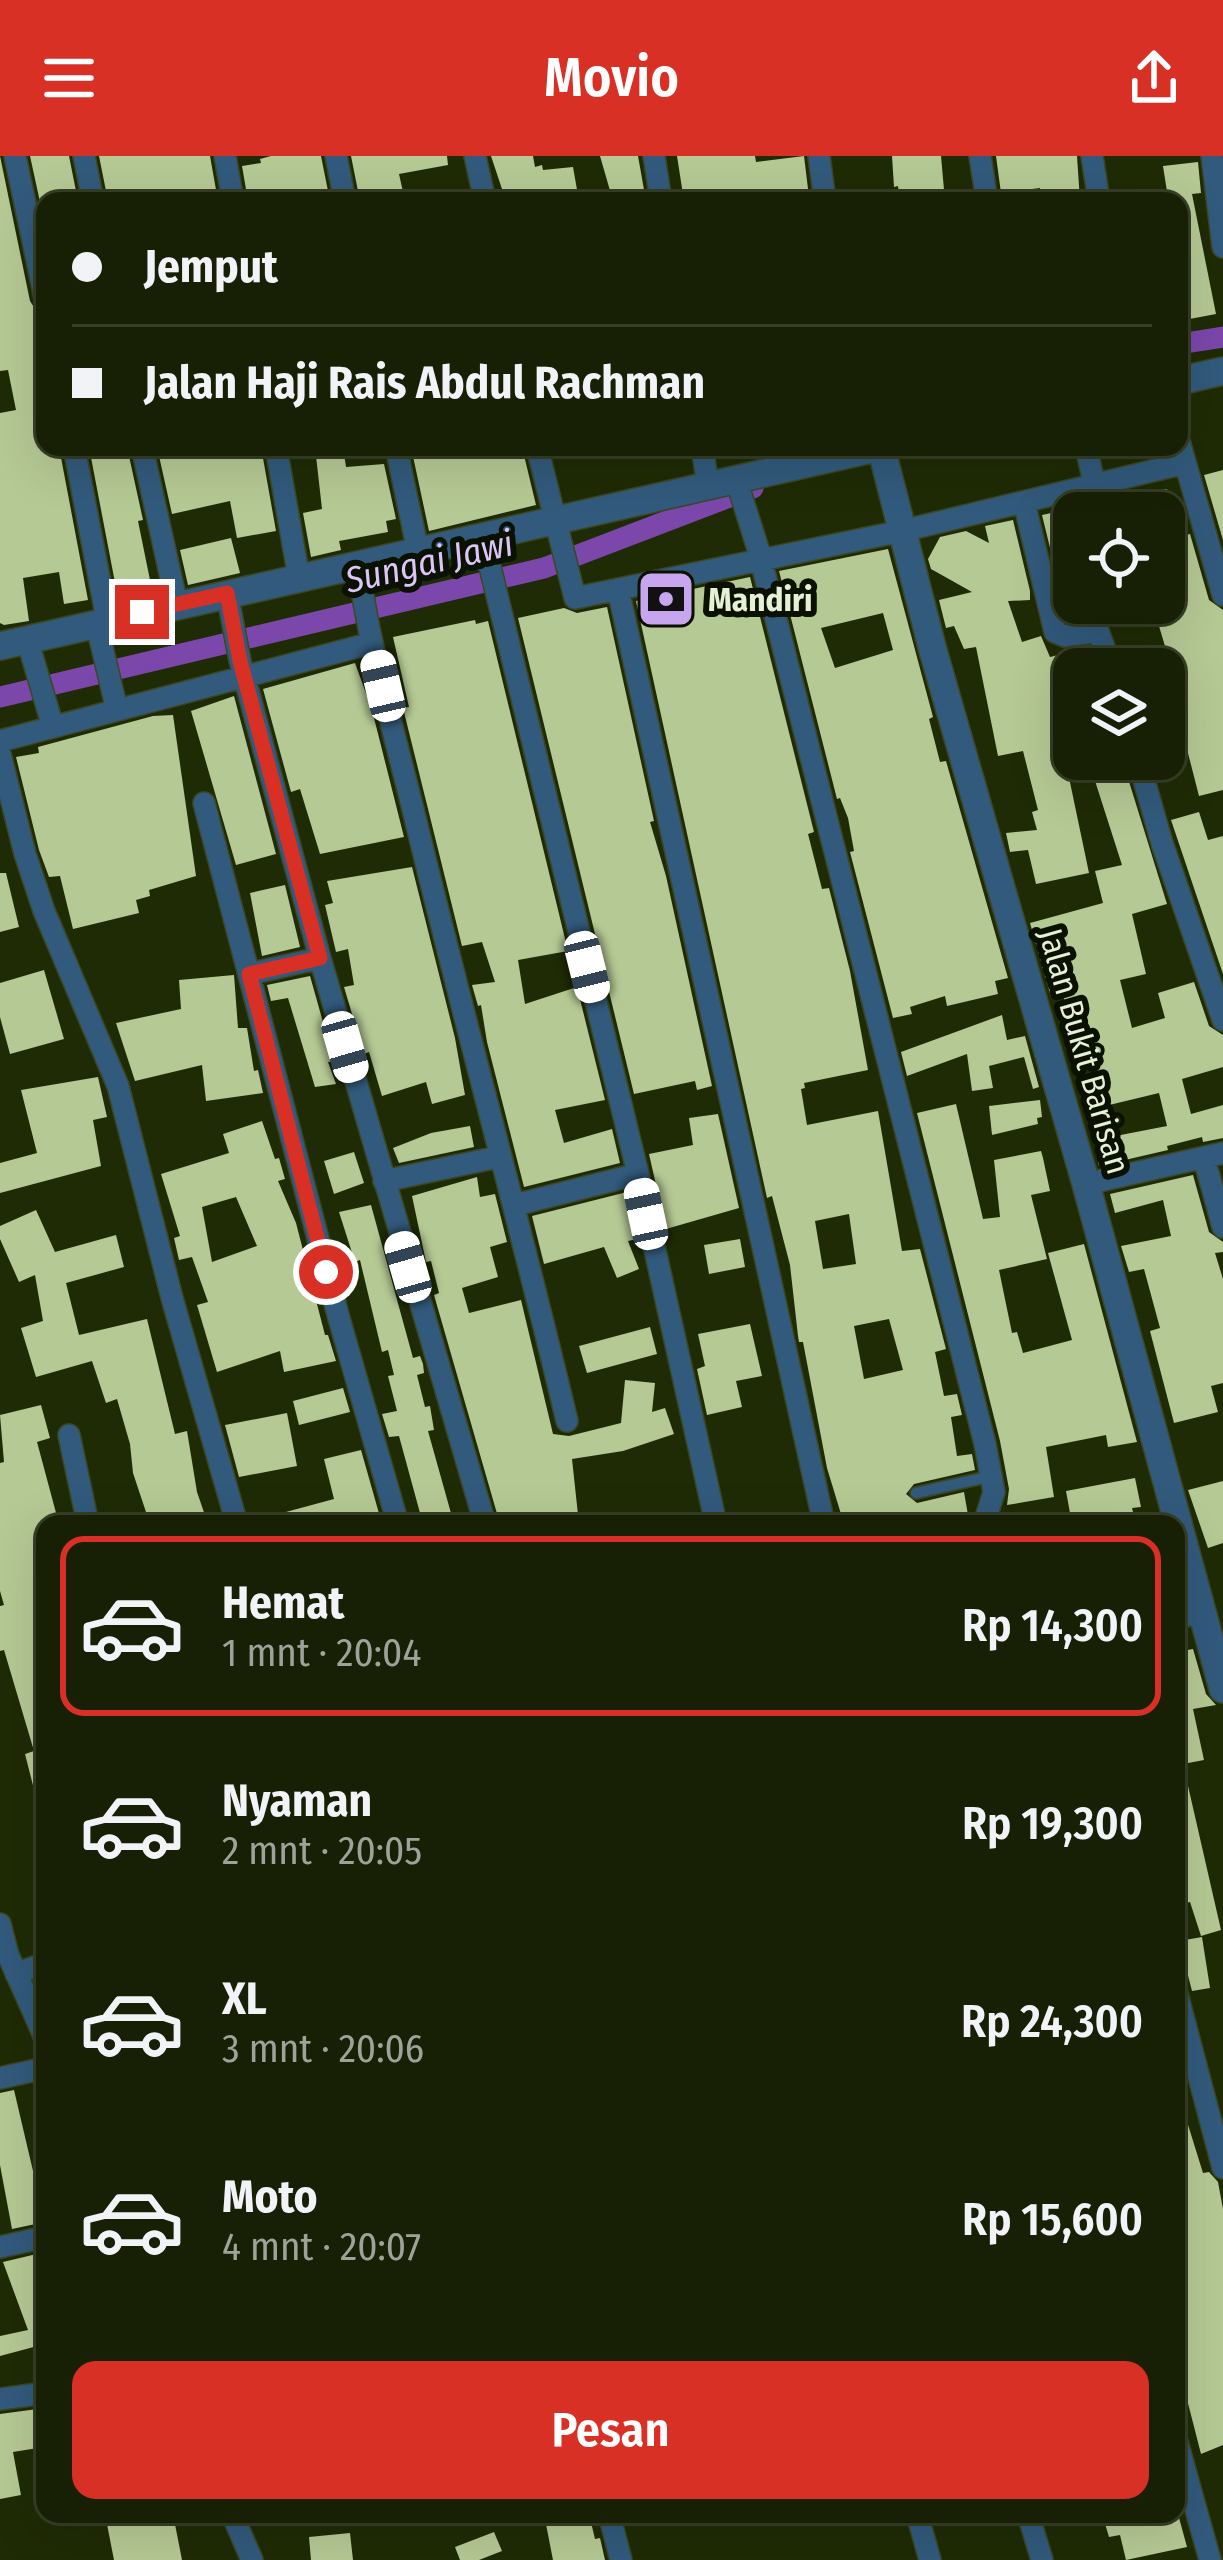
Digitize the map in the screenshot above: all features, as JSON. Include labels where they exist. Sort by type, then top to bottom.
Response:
[{"type":"street","points":[[15,156],[36,255]]},
{"type":"street","points":[[84,156],[91,192]]},
{"type":"street","points":[[225,156],[231,192]]},
{"type":"street","points":[[336,156],[343,192]]},
{"type":"street","points":[[476,156],[483,192]]},
{"type":"street","points":[[654,156],[660,192]]},
{"type":"street","points":[[819,156],[824,192]]},
{"type":"street","points":[[980,156],[986,192]]},
{"type":"street","points":[[1092,156],[1098,192]]},
{"type":"street","points":[[1212,156],[1223,248]]},
{"type":"street","points":[[1188,380],[1223,371]]},
{"type":"street","points":[[75,456],[115,704]]},
{"type":"street","points":[[144,456],[177,605]]},
{"type":"street","points":[[278,456],[299,578]]},
{"type":"street","points":[[398,456],[418,551]]},
{"type":"street","points":[[540,456],[574,593],[618,589],[900,521],[1024,502],[1091,466],[1152,456]]},
{"type":"street","points":[[707,456],[728,487],[760,556],[992,1476],[994,1492],[987,1515]]},
{"type":"street","points":[[50,716],[21,649],[102,630],[177,605],[228,602],[299,578],[358,571],[418,551],[485,547],[557,533],[851,456]]},
{"type":"street","name":"Jalan Bukit Barisan","points":[[873,456],[900,521],[1086,1184],[1164,1515]]},
{"type":"street","points":[[1183,456],[1223,596]]},
{"type":"street","points":[[1024,502],[1054,632],[1065,636],[1098,631],[1104,648]]},
{"type":"street","points":[[485,547],[638,1174],[714,1515]]},
{"type":"street","points":[[358,571],[567,1421]]},
{"type":"street","points":[[618,589],[822,1515]]},
{"type":"street","points":[[228,602],[320,958],[482,1515]]},
{"type":"street","points":[[0,741],[50,716],[115,704],[371,638]]},
{"type":"street","points":[[0,754],[44,911],[118,1087],[234,1515]]},
{"type":"street","points":[[1144,780],[1223,1020]]},
{"type":"street","points":[[204,803],[395,1515]]},
{"type":"street","points":[[249,974],[320,958]]},
{"type":"street","points":[[1086,1184],[1213,1155],[1223,1227]]},
{"type":"street","points":[[384,1181],[499,1156]]},
{"type":"street","points":[[515,1205],[638,1174]]},
{"type":"street","points":[[70,1435],[86,1515]]},
{"type":"street","name":"Jalan Bukit Barisan","points":[[1188,1615],[1223,1689]]},
{"type":"street","points":[[0,1924],[36,2018]]},
{"type":"street","points":[[16,1974],[36,1966]]},
{"type":"street","points":[[1185,2024],[1223,2168]]},
{"type":"street","points":[[0,2078],[36,2070]]},
{"type":"street","points":[[0,2247],[36,2239]]},
{"type":"street","points":[[0,2398],[36,2394]]},
{"type":"street","points":[[1185,2470],[1210,2560]]},
{"type":"street","points":[[236,2523],[252,2560]]},
{"type":"street","points":[[611,2523],[621,2560]]},
{"type":"street","points":[[919,2523],[930,2560]]},
{"type":"street","points":[[1031,2523],[1042,2560]]},
{"type":"lane","points":[[916,1493],[992,1476]]},
{"type":"building","points":[[0,156],[30,301],[36,309],[36,456],[61,456],[88,600],[64,604],[59,572],[23,578],[29,621],[4,625],[0,623],[0,413],[16,410],[8,370],[0,371]]},
{"type":"building","points":[[30,156],[69,156],[76,192],[38,192]]},
{"type":"building","points":[[99,156],[210,156],[216,192],[106,192]]},
{"type":"building","points":[[321,156],[328,192],[246,192],[242,166],[261,163],[260,159]]},
{"type":"building","points":[[351,156],[447,156],[448,165],[399,174],[403,192],[358,192]]},
{"type":"building","points":[[491,156],[533,156],[535,167],[542,165],[543,170],[573,167],[577,192],[503,192]]},
{"type":"building","points":[[600,156],[638,156],[644,192],[610,192]]},
{"type":"building","points":[[677,156],[755,156],[756,162],[804,156],[808,192],[683,192]]},
{"type":"building","points":[[892,156],[941,156],[944,192],[899,192],[894,187]]},
{"type":"building","points":[[996,156],[1077,156],[1079,192],[1040,192],[1040,188],[1001,192]]},
{"type":"building","points":[[1198,162],[1201,193],[1192,194],[1216,314],[1188,319],[1188,192],[1167,192],[1163,166]]},
{"type":"building","points":[[91,456],[129,456],[143,520],[138,521],[151,585],[117,593]]},
{"type":"building","points":[[159,456],[263,456],[276,531],[237,538],[230,501],[172,514]]},
{"type":"building","points":[[316,456],[344,456],[346,467],[384,464],[396,519],[386,521],[388,532],[339,541],[341,550],[311,557],[303,513],[322,509]]},
{"type":"building","points":[[413,456],[524,456],[536,505],[429,531]]},
{"type":"building","points":[[1223,470],[1223,540],[1204,475]]},
{"type":"building","points":[[1053,513],[1053,560],[1042,515]]},
{"type":"building","points":[[1013,520],[1030,600],[1008,601],[1022,642],[1041,636],[1053,656],[1053,780],[1070,780],[1089,873],[1036,884],[1028,850],[1010,852],[1006,833],[1037,830],[1032,812],[1038,810],[1023,751],[998,756],[976,647],[964,649],[954,626],[946,628],[939,600],[972,592],[931,569],[928,559],[940,537],[966,531],[989,543],[985,526]]},
{"type":"building","points":[[1190,534],[1209,600],[1223,610],[1223,790],[1199,796],[1185,741],[1185,648],[1166,648],[1158,624],[1185,624],[1185,535]]},
{"type":"building","points":[[231,538],[240,573],[188,585],[180,550]]},
{"type":"building","points":[[888,549],[933,717],[929,719],[940,762],[946,761],[1008,978],[995,981],[998,994],[947,1006],[945,996],[910,1007],[912,1014],[893,1018],[850,852],[854,851],[848,818],[837,799],[779,571]],"holes":[[[883,613],[893,650],[835,668],[821,628]]]},
{"type":"building","points":[[750,577],[814,832],[808,834],[822,889],[829,888],[850,971],[868,1070],[804,1083],[807,1125],[878,1111],[902,1251],[920,1249],[946,1349],[935,1352],[944,1396],[957,1394],[962,1415],[951,1417],[957,1456],[972,1454],[975,1470],[914,1484],[906,1494],[917,1503],[964,1492],[968,1515],[841,1515],[827,1468],[803,1342],[799,1342],[790,1265],[772,1196],[767,1198],[636,601]],"holes":[[[849,1214],[856,1264],[823,1269],[815,1221]],[[889,1319],[903,1370],[864,1379],[854,1326]]]},
{"type":"building","points":[[607,607],[654,821],[650,822],[712,1086],[697,1090],[695,1081],[634,1094],[518,618],[564,608],[577,613]]},
{"type":"building","points":[[475,620],[476,624],[488,621],[568,951],[518,960],[525,1004],[577,987],[605,1100],[555,1110],[564,1143],[612,1129],[620,1163],[524,1187],[481,1005],[472,985],[495,982],[482,942],[462,946],[403,708],[409,707],[393,637]]},
{"type":"building","points":[[355,663],[372,710],[404,837],[320,854],[300,789],[291,792],[263,689]]},
{"type":"building","points":[[234,696],[276,854],[236,865],[191,711]]},
{"type":"building","points":[[173,715],[196,876],[149,890],[150,896],[136,900],[139,913],[73,929],[60,876],[49,877],[39,850],[16,757],[153,716]]},
{"type":"building","points":[[1095,780],[1129,780],[1167,904],[1132,914],[1146,974],[1120,980],[1132,1028],[1165,1018],[1158,993],[1194,982],[1209,1026],[1223,1035],[1223,1067],[1182,1079],[1191,1114],[1223,1105],[1223,1138],[1203,1142],[1202,1137],[1099,1166],[1095,1140],[1167,1126],[1159,1093],[1105,1106],[1091,1056],[1079,1059],[1063,994],[1051,997],[1030,923],[1103,903],[1095,871],[1122,865]]},
{"type":"building","points":[[1199,812],[1208,840],[1223,836],[1223,974],[1171,820]]},
{"type":"building","points":[[412,867],[465,1095],[432,1104],[426,1082],[382,1096],[344,987],[354,985],[348,949],[336,952],[325,905],[333,903],[327,881]]},
{"type":"building","points":[[0,873],[6,873],[19,927],[0,932]]},
{"type":"building","points":[[285,885],[300,947],[262,956],[250,893]]},
{"type":"building","points":[[44,970],[64,1039],[10,1054],[0,1017],[0,983]]},
{"type":"building","points":[[234,975],[238,1028],[247,1028],[263,1093],[206,1101],[202,1065],[135,1081],[116,1023],[181,1009],[179,980]]},
{"type":"building","points":[[310,976],[336,1084],[315,1087],[288,998],[271,1001],[267,985]]},
{"type":"building","points":[[1002,1015],[1007,1040],[1025,1036],[1039,1087],[1033,1089],[1024,1057],[989,1066],[993,1088],[972,1091],[967,1054],[907,1076],[901,1052]]},
{"type":"building","points":[[98,1077],[107,1117],[93,1120],[101,1166],[0,1193],[0,1163],[37,1153],[21,1090]]},
{"type":"building","points":[[1040,1100],[1038,1124],[992,1135],[989,1106]]},
{"type":"building","points":[[956,1104],[983,1219],[1000,1217],[994,1160],[1041,1151],[1043,1158],[1050,1191],[1031,1195],[1047,1259],[999,1270],[1012,1333],[1017,1332],[1023,1353],[1072,1340],[1048,1253],[1084,1244],[1137,1442],[1108,1447],[1106,1435],[1046,1447],[1054,1497],[1007,1505],[1009,1489],[1000,1441],[917,1113]]},
{"type":"building","points":[[718,1114],[739,1208],[666,1229],[649,1154],[693,1145],[689,1118]]},
{"type":"building","points":[[262,1121],[275,1159],[279,1158],[285,1179],[278,1181],[296,1223],[336,1361],[284,1372],[280,1351],[217,1372],[197,1305],[208,1302],[192,1257],[179,1260],[174,1238],[180,1236],[161,1174],[229,1153],[223,1134]],"holes":[[[236,1197],[257,1246],[212,1262],[202,1207]]]},
{"type":"building","points":[[470,1126],[474,1147],[399,1163],[393,1148],[431,1133]]},
{"type":"building","points":[[354,1152],[364,1183],[334,1194],[324,1161]]},
{"type":"building","points":[[1193,1175],[1209,1232],[1223,1242],[1223,1252],[1215,1253],[1223,1279],[1223,1383],[1211,1386],[1218,1412],[1174,1423],[1150,1331],[1160,1328],[1144,1269],[1129,1272],[1121,1246],[1171,1236],[1163,1200],[1115,1213],[1110,1194]]},
{"type":"building","points":[[477,1177],[480,1197],[495,1194],[507,1242],[490,1247],[498,1277],[462,1288],[469,1313],[521,1300],[553,1434],[569,1436],[621,1423],[625,1380],[655,1383],[652,1412],[665,1408],[674,1434],[623,1451],[572,1459],[578,1515],[497,1515],[434,1295],[439,1293],[431,1261],[426,1262],[412,1196]]},
{"type":"building","points":[[627,1192],[637,1239],[628,1241],[639,1269],[617,1278],[604,1247],[544,1264],[532,1216]]},
{"type":"building","points":[[371,1205],[413,1358],[420,1356],[423,1364],[424,1373],[417,1375],[425,1407],[430,1406],[434,1430],[428,1431],[451,1515],[421,1515],[399,1436],[389,1437],[382,1414],[397,1411],[388,1376],[394,1375],[388,1350],[382,1352],[360,1260],[355,1262],[339,1212]]},
{"type":"building","points":[[36,1210],[55,1252],[116,1235],[124,1267],[66,1283],[79,1335],[147,1319],[175,1434],[187,1431],[205,1515],[147,1515],[117,1399],[106,1403],[92,1361],[36,1377],[21,1328],[43,1321],[35,1275],[19,1282],[0,1239],[0,1226]]},
{"type":"building","points":[[740,1239],[745,1267],[709,1274],[704,1245]]},
{"type":"building","points":[[750,1324],[762,1376],[736,1381],[742,1407],[707,1415],[697,1369],[705,1366],[698,1334]]},
{"type":"building","points":[[650,1327],[657,1354],[587,1373],[579,1346]]},
{"type":"building","points":[[343,1388],[350,1412],[299,1425],[293,1401]]},
{"type":"building","points":[[41,1405],[50,1438],[37,1442],[57,1515],[36,1515],[36,1797],[25,1754],[34,1751],[4,1650],[0,1651],[0,1606],[4,1605],[0,1591],[0,1463],[4,1462],[0,1415]]},
{"type":"building","points":[[287,1413],[297,1466],[239,1477],[225,1425]]},
{"type":"building","points":[[361,1450],[379,1515],[275,1515],[334,1499],[324,1459]]},
{"type":"building","points":[[1135,1478],[1141,1507],[1132,1508],[1134,1515],[1070,1515],[1066,1491]]},
{"type":"building","points":[[1223,1481],[1223,1543],[1208,1548],[1188,1490]]},
{"type":"building","points":[[1193,1649],[1206,1694],[1216,1705],[1193,1709],[1204,1760],[1185,1764],[1185,1650]]},
{"type":"building","points":[[1185,1773],[1221,1930],[1201,1936],[1190,1902],[1185,1903]]},
{"type":"building","points":[[1202,1937],[1210,1988],[1192,1991],[1185,1940]]},
{"type":"building","points":[[14,2090],[36,2184],[36,2224],[12,2229],[0,2165],[0,2093]]},
{"type":"building","points":[[1185,2115],[1203,2173],[1209,2172],[1218,2182],[1223,2209],[1223,2445],[1201,2454],[1185,2392]]},
{"type":"building","points":[[36,2254],[36,2346],[0,2356],[0,2336],[28,2330],[3,2262]]},
{"type":"building","points":[[36,2409],[36,2448],[13,2452],[21,2495],[0,2499],[0,2414]]},
{"type":"building","points":[[107,2523],[175,2523],[182,2560],[114,2560]]},
{"type":"building","points":[[546,2523],[591,2523],[605,2560],[553,2560]]},
{"type":"building","points":[[1105,2523],[1180,2523],[1187,2547],[1126,2560],[1120,2535],[1109,2537]]},
{"type":"building","points":[[494,2532],[502,2551],[479,2560],[460,2560],[455,2547]]},
{"type":"building","points":[[350,2533],[353,2560],[311,2560],[309,2537]]},
{"type":"waterway","name":"Sungai Jawi","points":[[1188,343],[1223,337]]},
{"type":"waterway","name":"Sungai Jawi","points":[[0,697],[544,568],[753,488]]},
{"type":"place","name":"Mandiri","points":[[666,599]]},
{"type":"route","points":[[142,612],[227,593],[240,661],[320,958],[249,974],[326,1272]]}]
